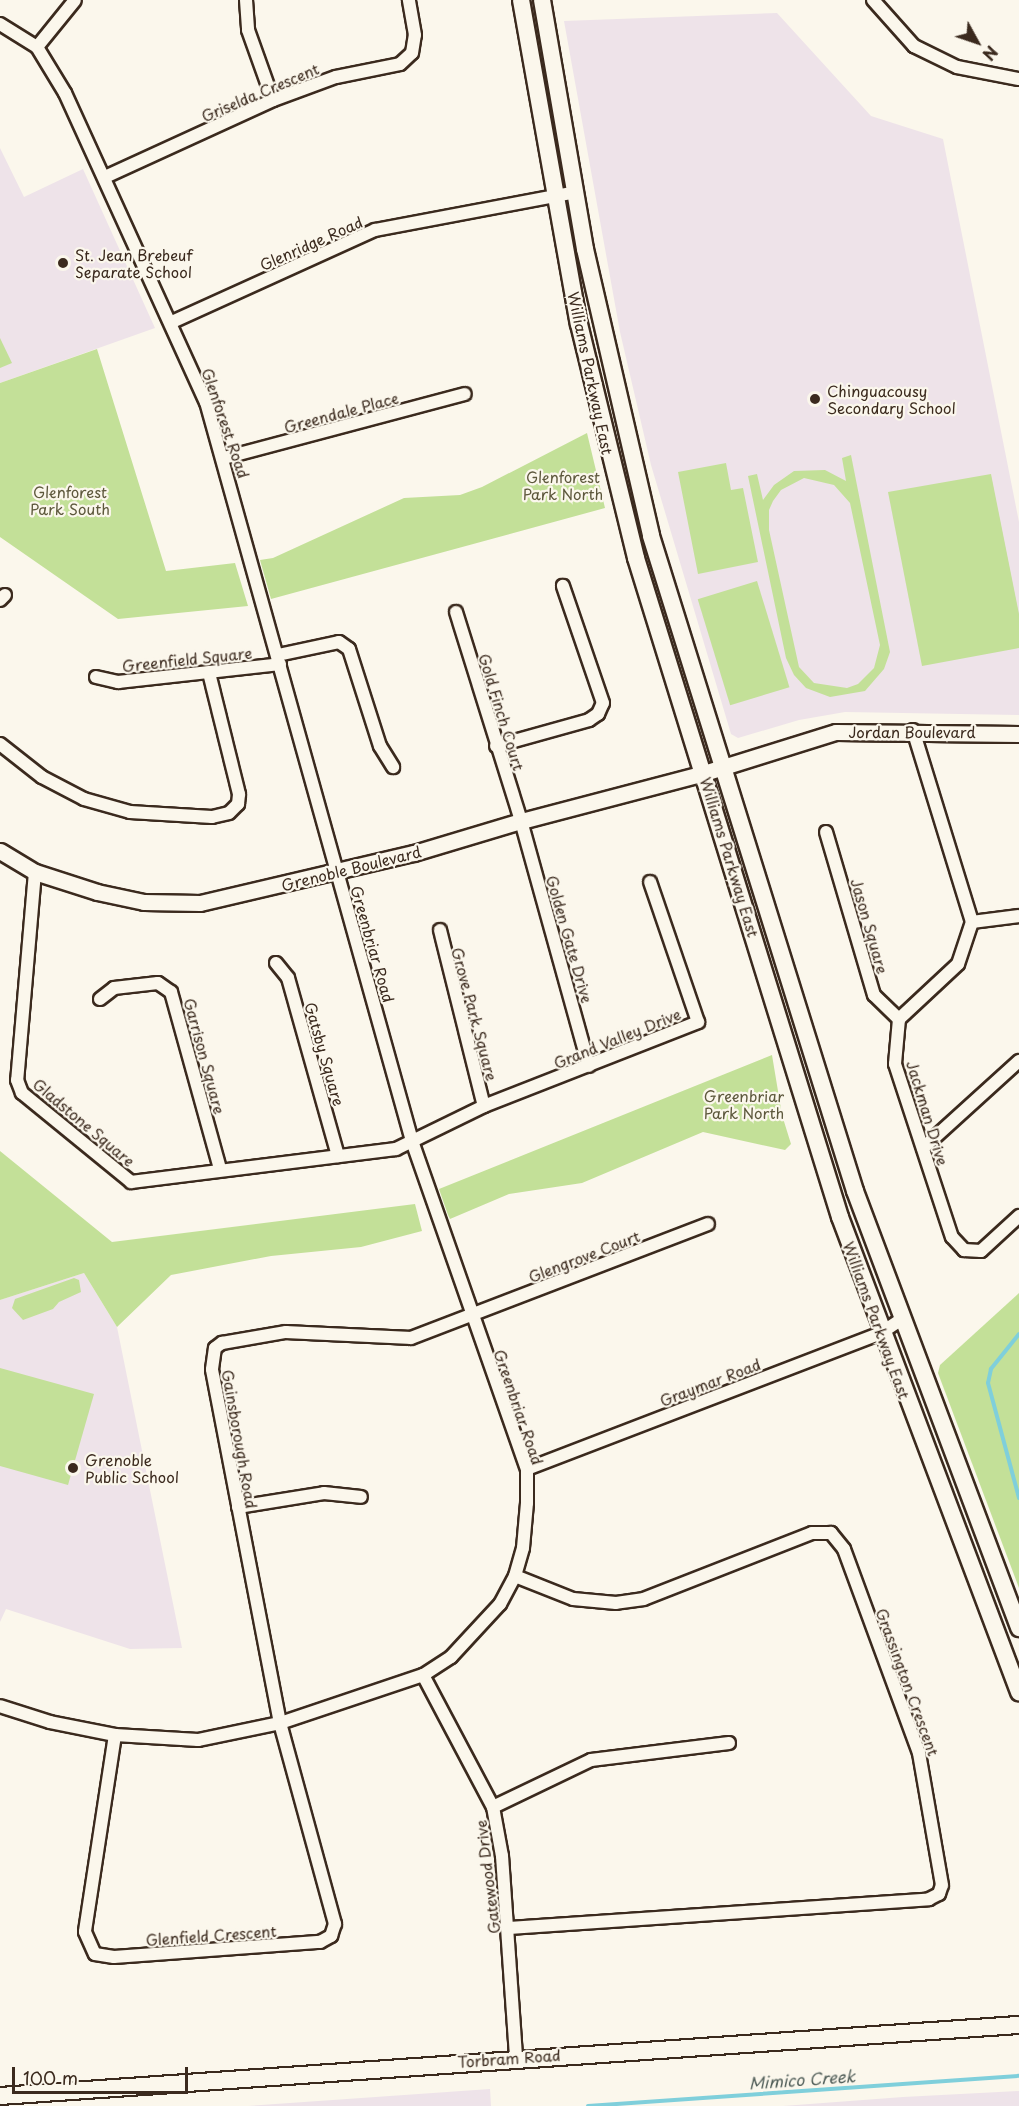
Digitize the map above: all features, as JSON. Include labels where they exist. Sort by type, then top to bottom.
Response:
[{"type":"main road","name":"Williams Parkway East","points":[[520,0],[554,196],[612,472],[651,610],[704,773],[840,1218],[880,1333],[1019,1692]]},
{"type":"main road","name":"Williams Parkway East","points":[[542,0],[576,192],[615,390],[651,536],[855,1191],[1019,1628]]},
{"type":"main road","name":"Torbram Road","points":[[0,2096],[516,2058],[1015,2027]]},
{"type":"street","points":[[37,47],[75,0]]},
{"type":"street","points":[[246,0],[248,30],[273,100]]},
{"type":"street","name":"Griselda Crescent","points":[[105,177],[273,100],[336,77],[400,64],[412,53],[415,35],[409,0]]},
{"type":"street","points":[[873,0],[914,46],[957,67],[1019,79]]},
{"type":"street","name":"Glenforest Road","points":[[0,24],[37,47],[65,93],[172,322],[224,458],[338,873]]},
{"type":"street","name":"Glenridge Road","points":[[172,322],[375,230],[576,192]]},
{"type":"street","name":"Greendale Place","points":[[224,458],[465,394]]},
{"type":"street","points":[[496,746],[589,720],[598,714],[603,703],[563,586]]},
{"type":"street","name":"Gold Finch Court","points":[[456,612],[521,821]]},
{"type":"street","name":"Greenfield Square","points":[[96,676],[118,682],[209,673],[279,659],[339,642],[349,649],[380,746],[393,767]]},
{"type":"street","points":[[0,744],[42,777],[84,799],[130,812],[212,817],[229,813],[238,804],[239,794],[209,673]]},
{"type":"street","points":[[899,1019],[958,964],[972,922],[913,730]]},
{"type":"street","name":"Jordan Boulevard","points":[[704,773],[836,732],[913,730],[1019,734]]},
{"type":"street","name":"Grenoble Boulevard","points":[[0,851],[35,872],[97,892],[144,902],[200,903],[338,873],[521,821],[704,773]]},
{"type":"street","name":"Golden Gate Drive","points":[[521,821],[590,1066]]},
{"type":"street","name":"Jason Square","points":[[826,832],[874,995],[899,1019]]},
{"type":"street","name":"Gladstone Square","points":[[35,872],[17,1080],[22,1093],[131,1182],[220,1169],[396,1149],[412,1141]]},
{"type":"street","name":"Greenbriar Road","points":[[0,1706],[50,1722],[115,1735],[198,1740],[280,1723],[423,1675],[473,1636],[500,1604],[514,1576],[526,1522],[526,1469],[471,1317],[412,1141],[338,873]]},
{"type":"street","name":"Grand Valley Drive","points":[[412,1141],[484,1106],[698,1022],[650,882]]},
{"type":"street","points":[[972,922],[1019,916]]},
{"type":"street","name":"Grove Park Square","points":[[440,930],[484,1106]]},
{"type":"street","name":"Gatsby Square","points":[[276,963],[288,978],[338,1156]]},
{"type":"street","name":"Garrison Square","points":[[100,999],[114,988],[158,983],[171,992],[220,1169]]},
{"type":"street","name":"Jackman Drive","points":[[899,1019],[896,1064],[952,1236],[964,1250],[981,1251],[1019,1216]]},
{"type":"street","points":[[923,1148],[1019,1061]]},
{"type":"street","name":"Glengrove Court","points":[[471,1317],[708,1224]]},
{"type":"street","name":"Gainsborough Road","points":[[280,1723],[212,1369],[215,1348],[222,1343],[286,1332],[411,1338],[471,1317]]},
{"type":"street","name":"Graymar Road","points":[[526,1469],[880,1333],[902,1319]]},
{"type":"street","points":[[238,1508],[324,1493],[361,1497]]},
{"type":"street","name":"Grassington Crescent","points":[[508,1928],[929,1899],[939,1894],[942,1885],[919,1753],[844,1549],[831,1533],[812,1533],[644,1599],[616,1604],[573,1599],[514,1576]]},
{"type":"street","name":"Gatewood Drive","points":[[423,1675],[493,1807],[508,1928],[516,2058]]},
{"type":"street","name":"Glenfield Crescent","points":[[115,1735],[85,1932],[96,1954],[114,1957],[320,1942],[331,1936],[335,1924],[280,1723]]},
{"type":"street","points":[[493,1807],[591,1760],[729,1743]]},
{"type":"shaded area","name":"Chinguacousy Secondary School","points":[[777,13],[871,116],[943,139],[1019,522],[1019,715],[845,712],[799,720],[738,738],[731,734],[651,465],[620,332],[564,21]]},
{"type":"shaded area","name":"St. Jean Brebeuf Separate School","points":[[0,148],[24,197],[83,169],[155,328],[0,383]]},
{"type":"shaded area","name":"Grenoble Public School","points":[[84,1273],[117,1327],[182,1648],[130,1649],[6,1609],[0,1622],[0,1300]]},
{"type":"shaded area","points":[[490,2089],[491,2106],[248,2106]]},
{"type":"shaded area","points":[[1019,2091],[1019,2106],[783,2106],[903,2097]]},
{"type":"green space","points":[[0,338],[12,363],[0,368]]},
{"type":"green space","name":"Glenforest Park South","points":[[97,349],[166,571],[235,563],[248,606],[118,619],[0,537],[0,383]]},
{"type":"green space","name":"Glenforest Park North","points":[[587,433],[605,508],[271,599],[260,560],[273,558],[404,498],[460,495],[482,487]]},
{"type":"green space","points":[[851,455],[890,652],[884,669],[865,691],[830,697],[806,688],[794,675],[786,658],[748,476],[757,474],[763,500],[774,485],[794,471],[825,470],[846,481],[842,458]],"holes":[[[804,478],[834,485],[850,503],[880,645],[874,668],[858,684],[847,688],[814,683],[799,667],[769,530],[769,510],[781,490]]]},
{"type":"green space","points":[[726,463],[731,490],[743,488],[758,562],[698,574],[678,472]]},
{"type":"green space","points":[[991,474],[1019,614],[1019,648],[922,666],[888,492]]},
{"type":"green space","points":[[757,581],[789,687],[730,705],[698,599]]},
{"type":"green space","name":"Greenbriar Park North","points":[[772,1055],[782,1115],[791,1144],[785,1150],[703,1132],[582,1183],[509,1194],[450,1219],[439,1189]]},
{"type":"green space","points":[[0,1151],[112,1242],[415,1204],[422,1231],[361,1247],[271,1256],[171,1275],[117,1327],[84,1273],[0,1300]]},
{"type":"green space","points":[[74,1278],[79,1280],[81,1292],[59,1302],[53,1309],[23,1320],[12,1308],[15,1299]]},
{"type":"green space","points":[[1019,1293],[1019,1588],[938,1373],[940,1365]]},
{"type":"green space","points":[[0,1368],[94,1394],[68,1485],[0,1466]]},
{"type":"waterway","name":"Mimico Creek","points":[[1019,1334],[991,1369],[988,1383],[1019,1498]]},
{"type":"waterway","name":"Mimico Creek","points":[[588,2106],[1019,2076]]},
{"type":"place","name":"St. Jean Brebeuf Separate School","points":[[63,263]]},
{"type":"place","name":"Chinguacousy Secondary School","points":[[815,399]]},
{"type":"place","name":"Grenoble Public School","points":[[73,1468]]}]
